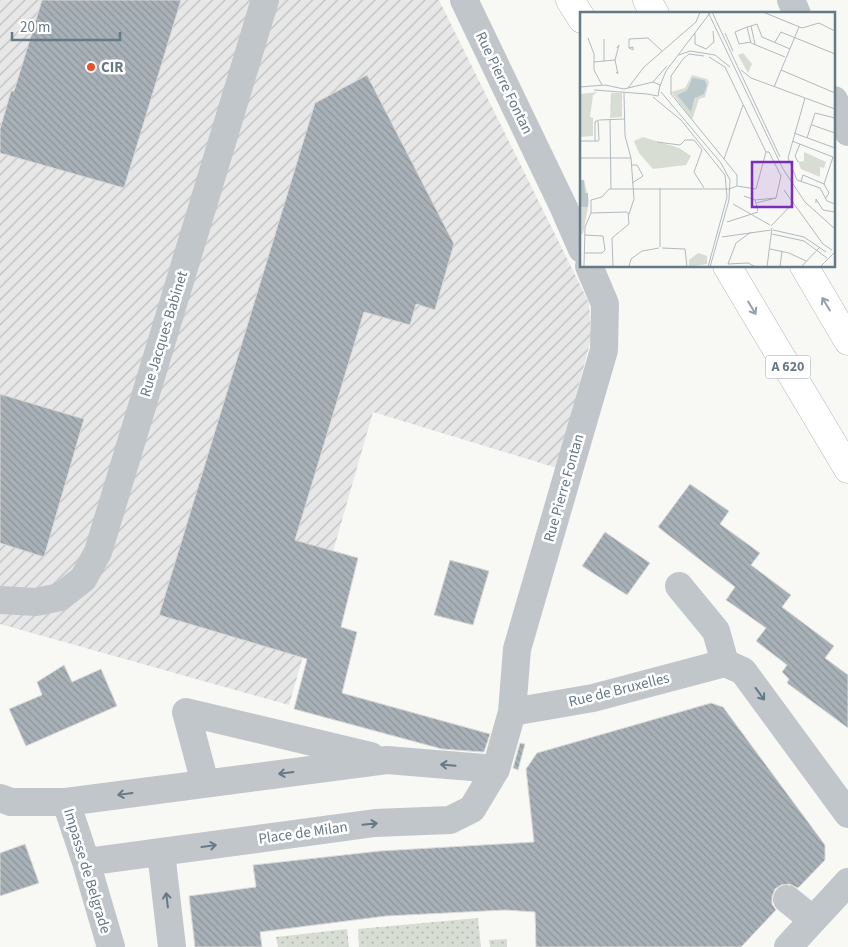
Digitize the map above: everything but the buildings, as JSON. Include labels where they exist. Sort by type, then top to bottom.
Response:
[{"type":"highway","points":[[570,0],[580,17]]},
{"type":"highway","points":[[647,0],[654,12]]},
{"type":"highway","name":"A 620","points":[[728,268],[848,468]]},
{"type":"highway","points":[[805,268],[848,341]]},
{"type":"street","name":"Rue Jacques Babinet","points":[[0,600],[36,602],[60,597],[83,579],[98,552],[264,0]]},
{"type":"street","name":"Rue Pierre Fontan","points":[[464,0],[580,244]]},
{"type":"street","points":[[791,0],[796,12]]},
{"type":"street","points":[[836,105],[848,132]]},
{"type":"street","name":"Rue Pierre Fontan","points":[[512,712],[517,649],[604,350],[605,304],[590,268]]},
{"type":"street","points":[[679,586],[716,631],[725,663],[743,671],[848,814]]},
{"type":"street","name":"Rue de Bruxelles","points":[[512,712],[593,698],[725,663]]},
{"type":"street","points":[[205,783],[186,712],[387,760],[496,769]]},
{"type":"street","name":"Place de Milan","points":[[86,862],[375,823],[450,820],[472,809],[496,769],[512,712]]},
{"type":"street","points":[[66,802],[387,760]]},
{"type":"street","name":"Impasse de Belgrade","points":[[0,798],[12,802],[66,802],[111,947]]},
{"type":"street","points":[[161,852],[172,947]]},
{"type":"street","points":[[788,947],[848,882]]},
{"type":"street","points":[[787,899],[813,920]]},
{"type":"shaded area","points":[[0,0],[439,0],[589,303],[591,339],[557,468],[373,412],[289,705],[0,624]]},
{"type":"shaded area","points":[[478,918],[481,947],[359,947],[358,929]]},
{"type":"shaded area","points":[[347,929],[349,947],[278,947],[276,937]]},
{"type":"shaded area","points":[[507,939],[507,947],[490,947],[489,940]]},
{"type":"place","name":"CIR","points":[[91,67]]}]
